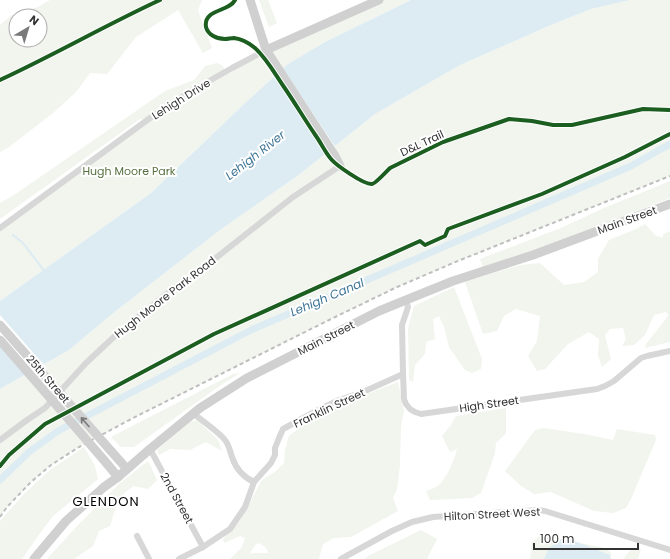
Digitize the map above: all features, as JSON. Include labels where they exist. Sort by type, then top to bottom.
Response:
[{"type":"street","points":[[250,0],[266,50],[340,166]]},
{"type":"street","name":"Lehigh Drive","points":[[0,228],[150,118],[188,93],[266,50],[379,0]]},
{"type":"street","name":"Hugh Moore Park Road","points":[[0,440],[45,408],[86,363],[123,329],[293,197],[340,166]]},
{"type":"street","name":"Main Street","points":[[34,559],[66,521],[104,487],[118,477],[193,413],[247,378],[379,311],[453,281],[533,255],[670,204]]},
{"type":"street","name":"High Street","points":[[406,300],[408,307],[402,325],[404,399],[410,409],[421,414],[597,388],[614,381],[641,358],[670,351]]},
{"type":"street","name":"25th Street","points":[[0,325],[127,469]]},
{"type":"street","name":"25th Street","points":[[0,340],[118,477]]},
{"type":"street","name":"Franklin Street","points":[[179,559],[203,547],[230,529],[245,507],[254,482],[271,463],[275,456],[275,448],[283,429],[318,410],[403,374]]},
{"type":"street","points":[[193,413],[224,439],[229,447],[238,470],[254,482]]},
{"type":"street","name":"2nd Street","points":[[150,449],[203,547]]},
{"type":"street","name":"Hilton Street West","points":[[341,559],[392,531],[412,522],[433,517],[538,510],[670,550]]},
{"type":"street","points":[[137,536],[149,559]]},
{"type":"green space","points":[[50,0],[202,0],[198,10],[212,48],[203,53],[178,10],[136,37],[107,74],[90,73],[76,92],[53,113],[9,147],[0,152],[0,25],[8,18],[8,48],[48,48],[48,8],[35,8]]},
{"type":"green space","points":[[259,0],[268,0],[277,23],[269,27]]},
{"type":"green space","name":"Hugh Moore Park","points":[[379,0],[411,0],[325,42],[288,64],[151,193],[0,301],[0,228],[147,120],[140,119],[0,219],[0,203],[14,195],[165,91],[194,80],[205,66],[217,63],[223,66],[225,72]]},
{"type":"green space","points":[[630,0],[670,0],[670,176],[453,263],[395,288],[133,418],[79,447],[51,465],[31,482],[7,507],[0,517],[0,389],[69,350],[112,314],[220,230],[300,174],[375,114],[460,65],[591,9]]},
{"type":"green space","points":[[670,181],[670,198],[566,239],[483,268],[480,259],[561,228],[604,208]]},
{"type":"green space","points":[[645,224],[655,235],[663,238],[663,234],[670,231],[670,342],[645,348],[646,344],[669,315],[666,312],[654,315],[645,335],[634,345],[622,346],[626,339],[623,328],[610,329],[605,335],[611,359],[602,367],[598,355],[599,339],[589,332],[568,344],[545,369],[537,371],[528,356],[537,341],[540,316],[516,309],[504,316],[497,331],[483,334],[465,282],[520,265],[540,263],[564,285],[584,282],[598,272],[598,259],[609,240]]},
{"type":"green space","points":[[454,287],[482,359],[481,369],[472,373],[465,370],[449,347],[444,327],[439,316],[433,319],[435,339],[426,342],[425,354],[415,365],[413,382],[409,380],[408,328],[414,306]]},
{"type":"green space","points":[[240,373],[134,447],[121,447],[111,437],[233,374]]},
{"type":"green space","points":[[398,382],[404,411],[401,427],[400,465],[397,489],[393,498],[398,511],[351,537],[334,538],[323,544],[319,559],[230,559],[242,547],[245,538],[240,536],[224,543],[223,539],[239,522],[262,480],[276,471],[284,463],[285,450],[289,436],[307,422],[344,403]],"holes":[[[259,543],[265,547],[269,553],[250,553],[255,545]]]},
{"type":"green space","points":[[506,408],[506,433],[496,443],[495,453],[481,493],[472,498],[430,500],[426,491],[438,486],[441,483],[450,469],[456,454],[457,449],[450,452],[442,436],[456,416]]},
{"type":"green space","points":[[197,420],[218,440],[222,451],[206,442],[190,450],[170,449],[159,455],[157,450],[190,422]]},
{"type":"green space","points":[[544,428],[613,440],[617,429],[655,435],[656,440],[626,508],[613,513],[594,511],[551,492],[534,494],[521,486],[505,471],[535,430]]},
{"type":"green space","points":[[84,447],[95,466],[98,479],[53,516],[22,559],[0,559],[0,521],[24,494],[50,470]]},
{"type":"green space","points":[[148,461],[157,480],[148,489],[133,486],[121,496],[110,526],[99,531],[93,546],[74,559],[47,559],[120,483]]},
{"type":"green space","points":[[421,530],[437,539],[427,559],[364,559],[370,555]]},
{"type":"green space","points":[[541,535],[605,548],[611,553],[611,559],[530,559],[532,542]]},
{"type":"green space","points":[[633,548],[641,549],[638,559],[624,559],[625,556]]},
{"type":"water","name":"Lehigh River","points":[[411,0],[630,0],[591,9],[460,65],[375,114],[300,174],[220,230],[112,314],[69,350],[0,389],[0,301],[151,193],[288,64],[325,42]]},
{"type":"water","points":[[561,539],[574,541],[610,555],[610,559],[544,559],[549,548]]},
{"type":"pier","points":[[282,67],[336,148],[326,156],[274,75]]},
{"type":"pier","points":[[0,315],[45,366],[27,376],[0,346]]},
{"type":"waterway","name":"Lehigh Canal","points":[[0,480],[29,452],[58,431],[251,330],[631,166],[670,144]]},
{"type":"waterway","points":[[13,235],[23,243],[45,272]]},
{"type":"railway","points":[[0,517],[7,507],[31,482],[51,465],[79,447],[133,418],[395,288],[453,263],[670,176]]},
{"type":"cycle path","points":[[0,80],[160,0]]},
{"type":"cycle path","name":"D&L Trail","points":[[235,0],[228,7],[208,17],[206,21],[207,30],[213,36],[225,39],[240,39],[255,48],[271,67],[331,159],[350,174],[368,183],[372,184],[376,182],[390,168],[443,142],[509,119],[553,125],[572,125],[643,109],[670,110]]},
{"type":"cycle path","points":[[0,466],[9,455],[45,424],[214,334],[420,241],[425,245],[445,236],[448,229],[542,194],[625,157],[670,134]]},
{"type":"district","name":"GLENDON","points":[[106,501]]}]
